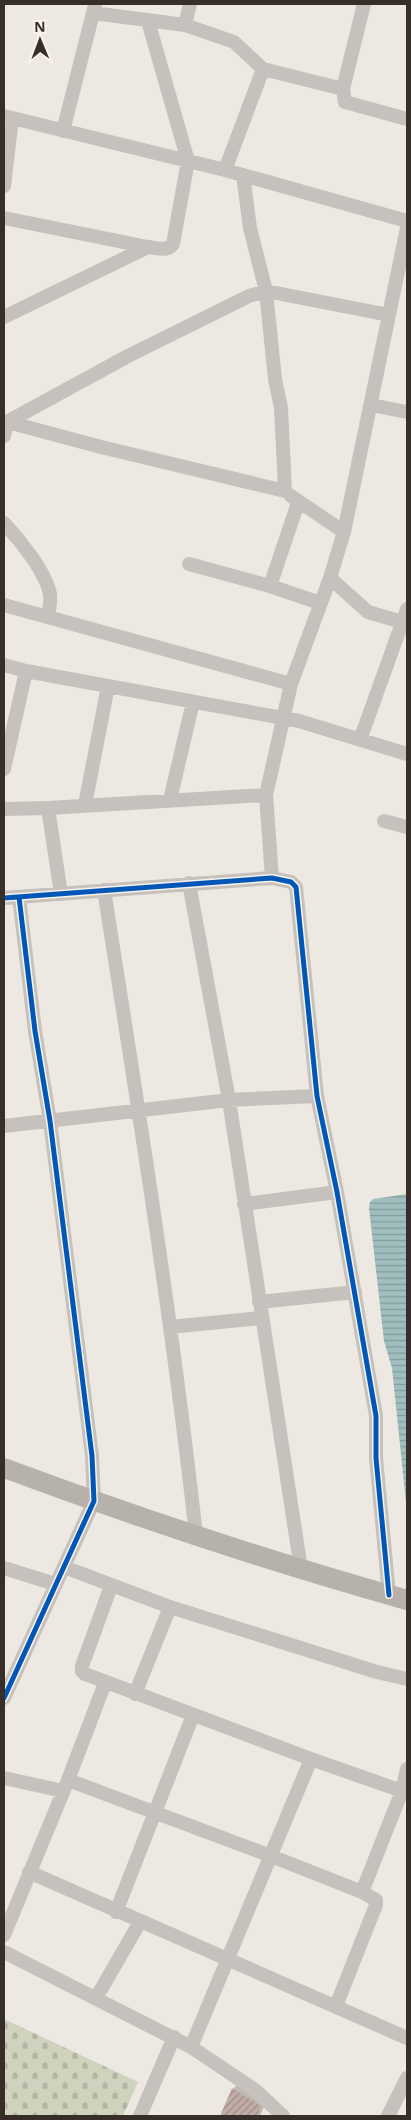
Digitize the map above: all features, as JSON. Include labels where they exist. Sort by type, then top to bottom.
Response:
[{"type":"street","points":[[185,25],[190,4]]},
{"type":"street","points":[[364,4],[343,89],[345,102],[407,119]]},
{"type":"street","points":[[63,130],[94,8],[148,21],[185,25],[234,42],[263,69],[343,89]]},
{"type":"street","points":[[4,218],[148,248],[166,249],[173,244],[188,161],[148,21]]},
{"type":"street","points":[[225,170],[263,69]]},
{"type":"street","points":[[4,186],[8,117],[225,170],[407,221]]},
{"type":"street","points":[[243,175],[250,228],[266,291],[275,379],[282,408],[285,491]]},
{"type":"street","points":[[272,878],[266,795],[291,684],[330,578],[344,532],[407,228]]},
{"type":"street","points":[[4,317],[148,248]]},
{"type":"street","points":[[6,421],[238,300],[266,291],[389,315]]},
{"type":"street","points":[[371,405],[407,412]]},
{"type":"street","points":[[4,436],[6,421]]},
{"type":"street","points":[[6,421],[101,447],[285,491],[298,502],[344,532]]},
{"type":"street","points":[[270,586],[298,502]]},
{"type":"street","points":[[4,523],[20,540],[32,557],[46,583],[50,600],[48,617]]},
{"type":"street","points":[[189,564],[270,586],[320,603]]},
{"type":"street","points":[[330,578],[368,612],[405,616],[360,740]]},
{"type":"street","points":[[4,605],[291,684]]},
{"type":"street","points":[[4,665],[26,672],[283,718],[314,725],[407,754]]},
{"type":"street","points":[[4,769],[5,754],[26,672]]},
{"type":"street","points":[[85,805],[108,686]]},
{"type":"street","points":[[170,800],[193,702]]},
{"type":"street","points":[[4,809],[266,795]]},
{"type":"street","points":[[48,808],[61,894]]},
{"type":"street","points":[[384,821],[407,827]]},
{"type":"street","points":[[4,898],[272,878],[292,882],[296,888],[317,1096],[337,1192],[376,1416],[376,1458],[398,1598],[94,1502],[4,1468]]},
{"type":"street","points":[[189,883],[229,1100],[261,1318],[301,1568]]},
{"type":"street","points":[[104,890],[140,1112],[170,1327],[196,1535]]},
{"type":"street","points":[[4,1698],[94,1502],[92,1456],[50,1121],[34,1022],[19,897]]},
{"type":"street","points":[[4,1126],[140,1112],[229,1100],[317,1096]]},
{"type":"street","points":[[244,1204],[337,1192]]},
{"type":"street","points":[[259,1302],[355,1292]]},
{"type":"street","points":[[170,1327],[261,1318]]},
{"type":"street","points":[[64,1567],[170,1607],[377,1672],[407,1679]]},
{"type":"street","points":[[4,1568],[55,1584]]},
{"type":"street","points":[[111,1586],[82,1666],[82,1671],[85,1674],[402,1791]]},
{"type":"street","points":[[135,1694],[170,1607]]},
{"type":"street","points":[[4,1935],[105,1682]]},
{"type":"street","points":[[116,1912],[193,1715]]},
{"type":"street","points":[[191,2047],[311,1759]]},
{"type":"street","points":[[362,1892],[402,1791],[407,1769]]},
{"type":"street","points":[[4,1778],[65,1785],[155,1814],[270,1856],[362,1892],[376,1900],[376,1905],[336,2006]]},
{"type":"street","points":[[29,1872],[116,1912],[407,2038]]},
{"type":"street","points":[[96,1998],[140,1922]]},
{"type":"street","points":[[4,1952],[174,2037],[255,2090],[283,2116]]},
{"type":"street","points":[[142,2116],[174,2037]]},
{"type":"street","points":[[388,2116],[407,2078]]},
{"type":"green space","points":[[4,2019],[138,2082],[123,2116],[4,2116]]},
{"type":"water","points":[[407,1194],[407,1512],[392,1368],[384,1341],[369,1208],[370,1202],[373,1199]]},
{"type":"building","points":[[232,2088],[261,2106],[257,2116],[220,2116]]},
{"type":"cycle path","points":[[4,898],[272,878],[291,882],[296,887],[317,1096],[337,1192],[376,1416],[376,1458],[389,1595]]},
{"type":"cycle path","points":[[4,1698],[94,1501],[92,1456],[50,1121],[35,1031],[19,897]]}]
